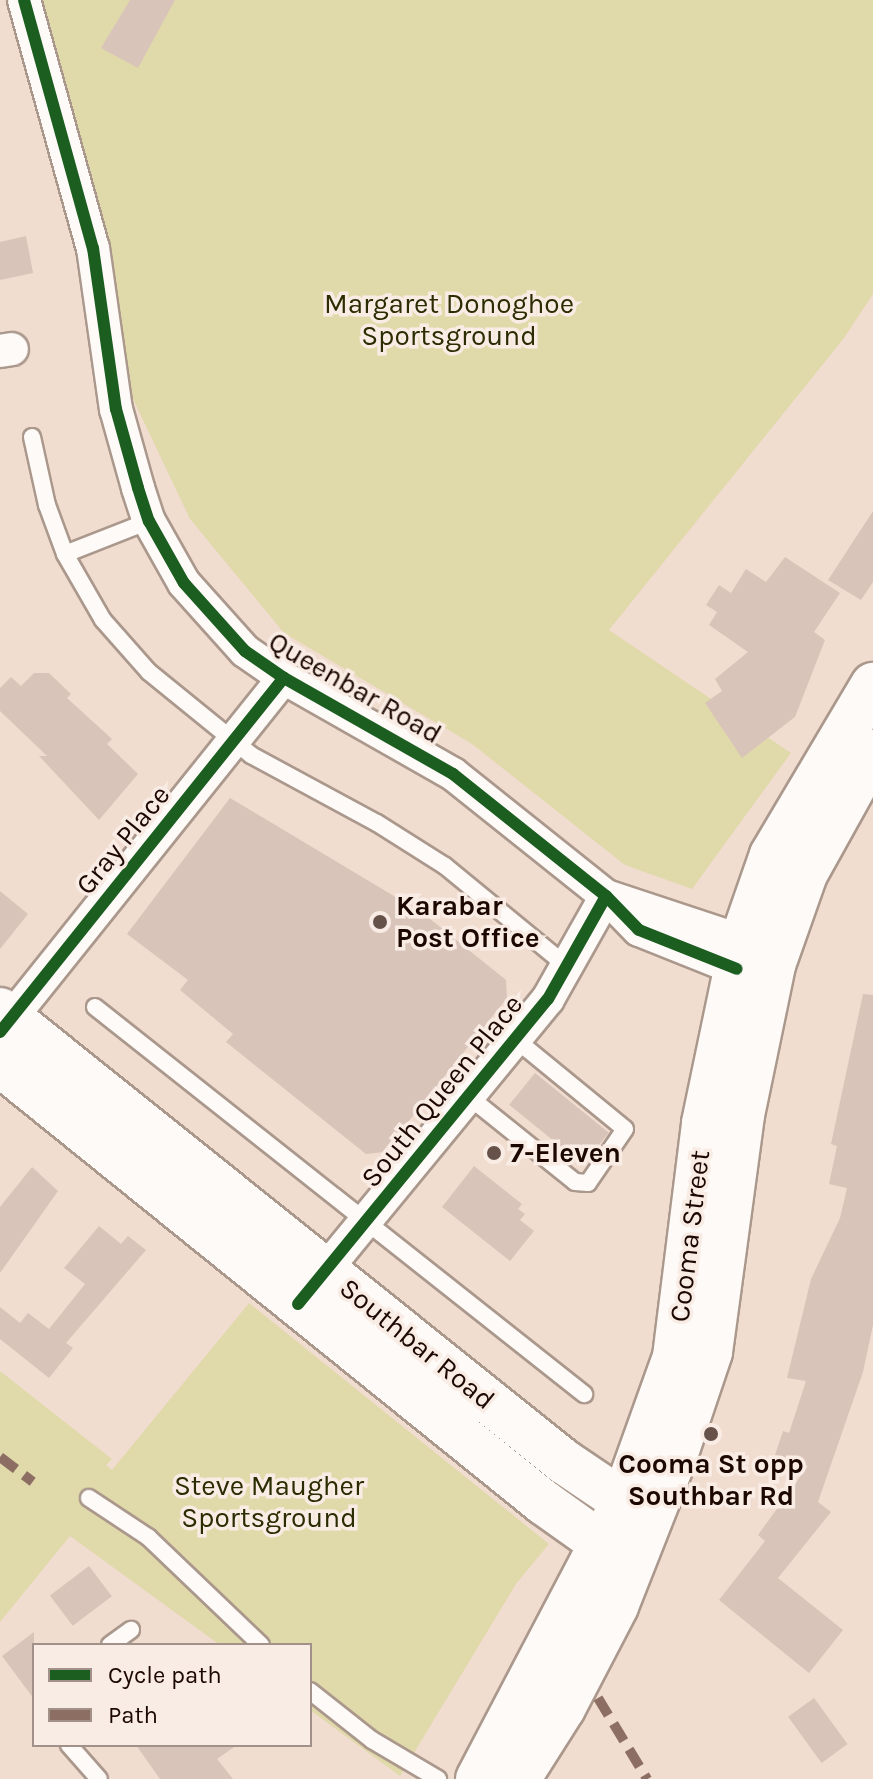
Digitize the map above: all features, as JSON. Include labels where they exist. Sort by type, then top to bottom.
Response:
[{"type":"main road","name":"Cooma Street","points":[[518,1779],[563,1708],[618,1556],[710,1352],[742,1115],[751,958],[772,855],[873,685]]},
{"type":"main road","name":"Cooma Street","points":[[751,958],[805,874],[873,752]]},
{"type":"main road","name":"Southbar Road","points":[[4,1020],[618,1556]]},
{"type":"main road","name":"Southbar Road","points":[[0,1064],[311,1287],[637,1512]]},
{"type":"main road","name":"Cooma Street","points":[[478,1779],[618,1556]]},
{"type":"street","name":"Queenbar Road","points":[[24,0],[93,248],[116,409],[149,521],[166,557],[203,608],[245,651],[284,678],[453,774],[606,896],[751,958]]},
{"type":"street","name":"Gray Place","points":[[4,1020],[284,678]]},
{"type":"street","name":"South Queen Place","points":[[311,1287],[515,1039],[568,967],[606,896]]},
{"type":"lane","points":[[32,437],[47,505],[65,554],[117,638],[172,694],[232,742],[445,866],[568,967]]},
{"type":"lane","points":[[65,554],[149,521]]},
{"type":"lane","points":[[95,1007],[584,1394]]},
{"type":"lane","points":[[468,1096],[575,1182],[588,1183],[625,1129],[515,1039]]},
{"type":"lane","points":[[89,1498],[148,1537],[259,1643]]},
{"type":"lane","points":[[113,1643],[131,1630]]},
{"type":"lane","points":[[312,1693],[372,1740],[438,1779]]},
{"type":"lane","points":[[71,1747],[99,1779]]},
{"type":"green space","name":"Margaret Donoghoe Sportsground","points":[[33,0],[873,0],[873,294],[844,338],[609,630],[791,753],[692,889],[625,865],[472,744],[284,633],[190,519],[106,342]]},
{"type":"green space","name":"Steve Maugher Sportsground","points":[[249,1303],[549,1544],[516,1584],[400,1776],[312,1711],[312,1643],[217,1643],[70,1536],[0,1622],[0,1371],[112,1459],[106,1465],[112,1470]]},
{"type":"building","points":[[130,0],[175,0],[138,68],[101,48]]},
{"type":"building","points":[[26,236],[33,273],[0,280],[0,242]]},
{"type":"building","points":[[873,511],[873,582],[861,600],[828,580]]},
{"type":"building","points":[[785,557],[840,593],[814,632],[825,640],[795,717],[742,758],[705,703],[722,691],[715,679],[748,652],[709,625],[717,612],[706,605],[719,585],[731,593],[746,569],[766,582]]},
{"type":"building","points":[[34,673],[49,673],[71,694],[67,698],[112,739],[107,744],[138,774],[99,820],[39,756],[47,756],[0,711],[0,688],[11,677],[21,686]]},
{"type":"building","points":[[230,798],[424,914],[506,980],[507,998],[384,1152],[366,1154],[226,1042],[233,1034],[180,990],[188,980],[127,934]]},
{"type":"building","points":[[0,891],[28,914],[0,949]]},
{"type":"building","points":[[863,994],[873,995],[873,1325],[863,1372],[818,1502],[831,1512],[778,1578],[843,1630],[809,1673],[719,1600],[765,1541],[758,1535],[808,1466],[775,1455],[783,1431],[789,1433],[806,1381],[787,1378],[811,1279],[840,1218],[847,1188],[829,1184],[837,1146],[831,1144]]},
{"type":"building","points":[[535,1073],[609,1133],[583,1165],[509,1105]]},
{"type":"building","points":[[474,1166],[522,1204],[518,1209],[525,1214],[520,1220],[534,1231],[510,1261],[442,1207]]},
{"type":"building","points":[[32,1167],[58,1191],[0,1273],[0,1207]]},
{"type":"building","points":[[99,1226],[121,1244],[128,1236],[146,1250],[66,1343],[73,1348],[49,1378],[0,1339],[0,1307],[20,1323],[28,1313],[49,1329],[85,1284],[64,1268]]},
{"type":"building","points":[[89,1566],[112,1596],[73,1626],[50,1595]]},
{"type":"building","points":[[34,1632],[32,1696],[2,1656]]},
{"type":"building","points":[[814,1698],[848,1744],[822,1763],[788,1717]]},
{"type":"building","points":[[137,1747],[234,1747],[217,1759],[233,1779],[160,1779]]},
{"type":"marked path","points":[[0,1457],[33,1482]]},
{"type":"marked path","points":[[598,1698],[647,1779]]},
{"type":"cycle path","points":[[24,0],[93,248],[116,409],[149,521],[184,583],[245,651],[284,678],[453,774],[606,896],[639,930],[737,969]]},
{"type":"cycle path","points":[[0,1032],[284,678]]},
{"type":"cycle path","points":[[298,1304],[548,999],[606,896]]},
{"type":"place","name":"Karabar Post Office","points":[[380,922]]},
{"type":"place","name":"7-Eleven","points":[[494,1153]]},
{"type":"place","name":"Cooma St opp Southbar Rd","points":[[711,1434]]}]
